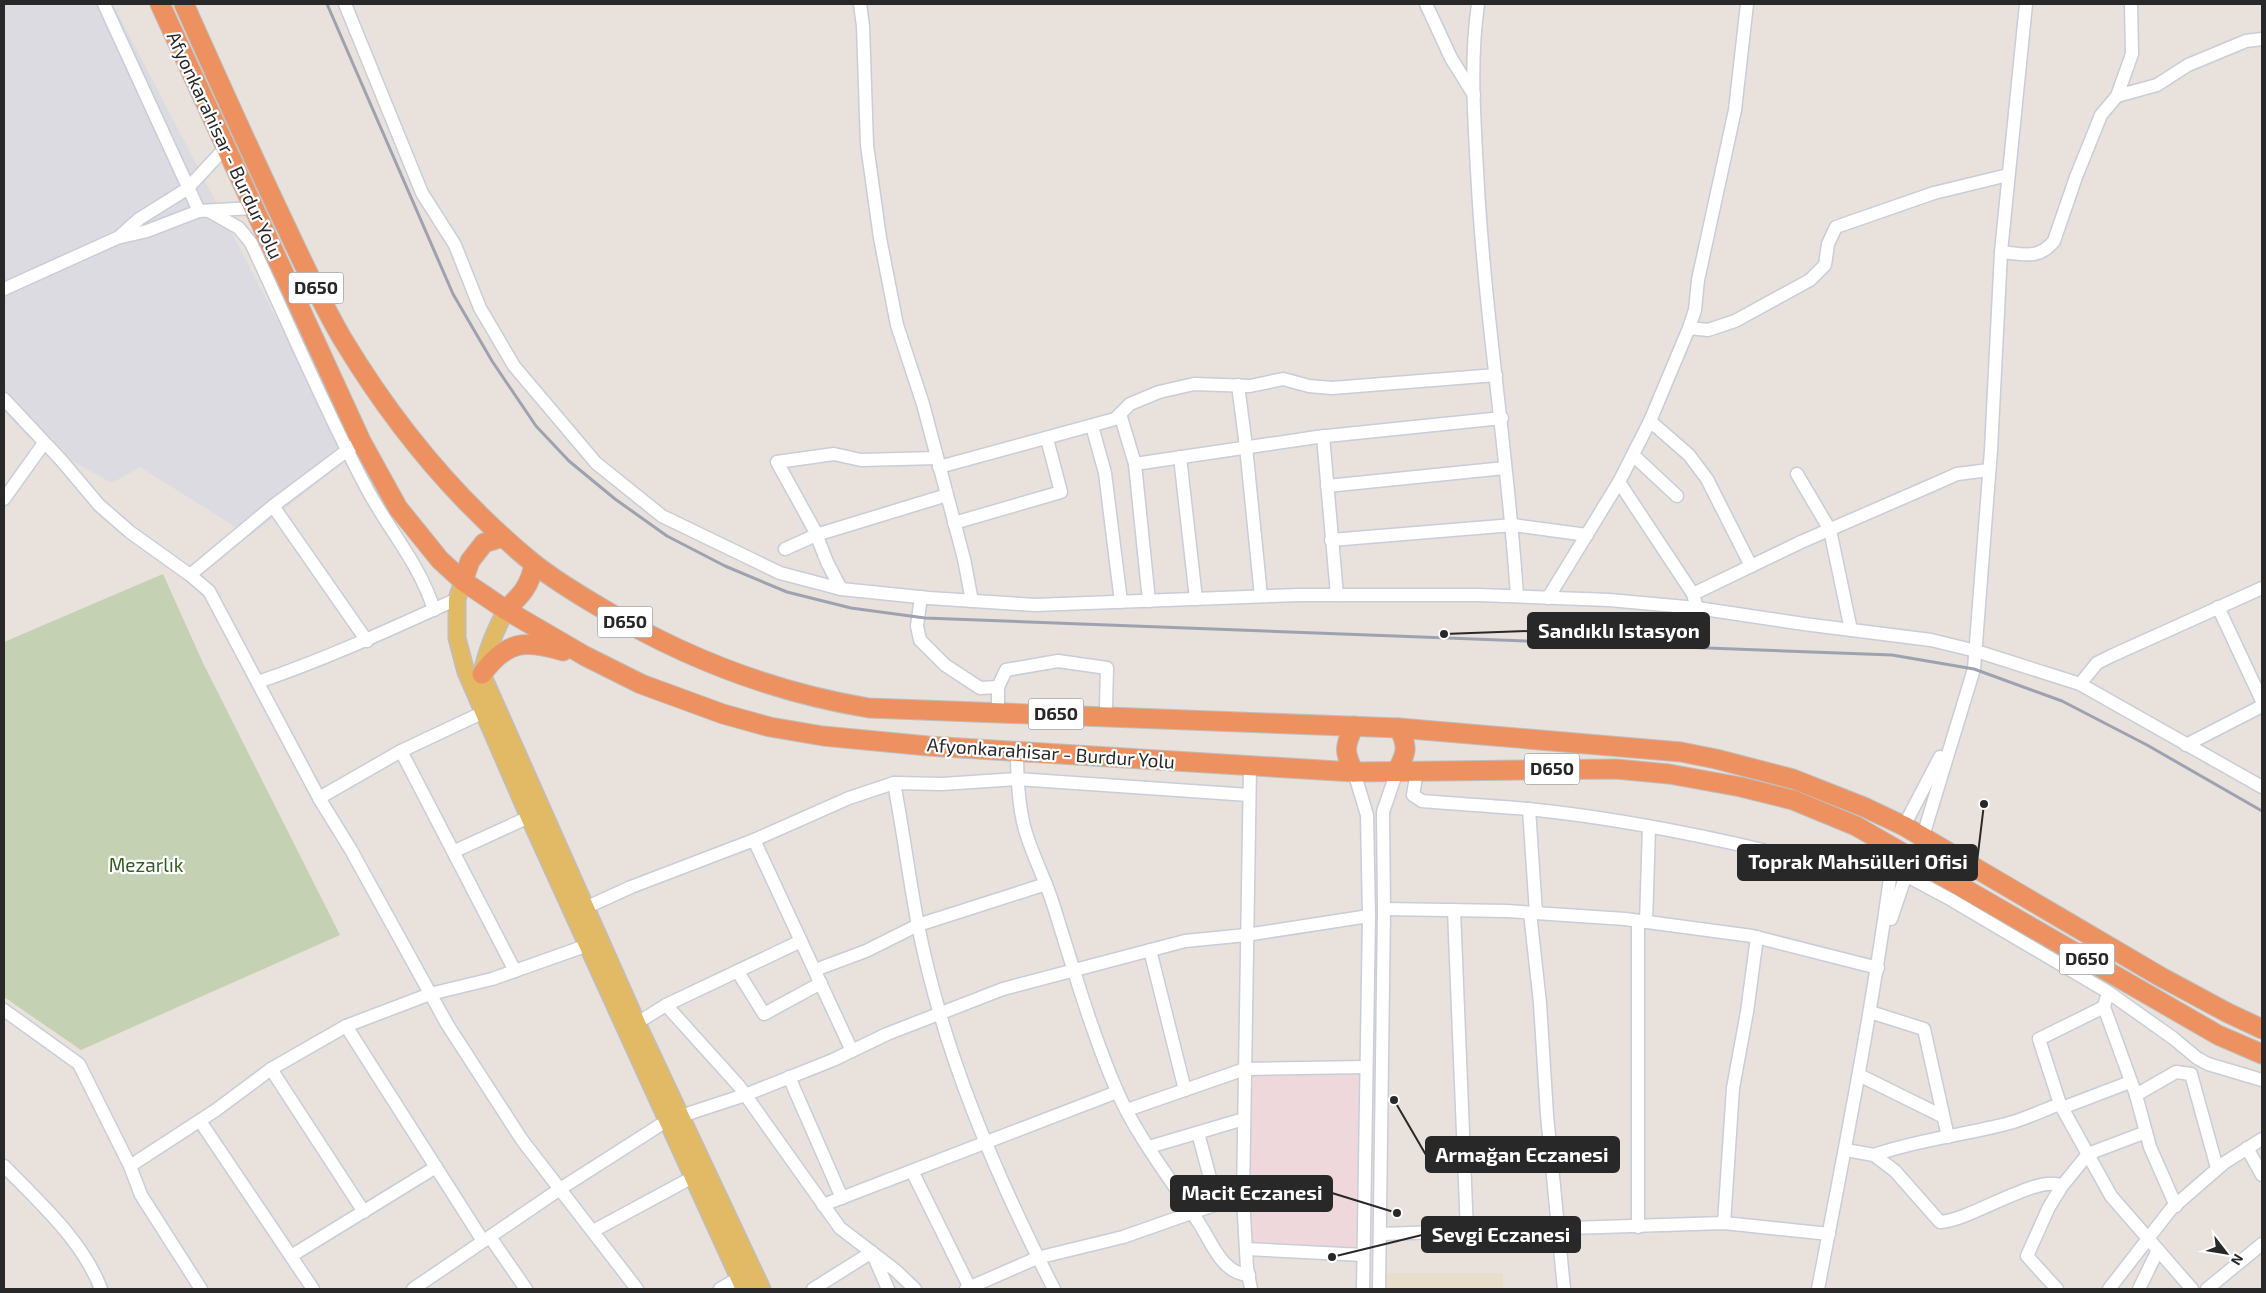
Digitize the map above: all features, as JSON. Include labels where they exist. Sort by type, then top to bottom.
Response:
[{"type":"highway","name":"Afyonkarahisar - Burdur Yolu","points":[[160,4],[254,208],[354,445],[398,508],[440,560],[463,581],[506,610],[585,656],[641,684],[723,714],[770,727],[823,736],[878,742],[1354,772],[1616,769],[1706,780],[1793,800],[1856,826],[1894,848],[1910,867],[2218,1034],[2262,1054]]},
{"type":"highway","name":"Afyonkarahisar - Burdur Yolu","points":[[184,4],[248,150],[320,297],[342,337],[379,395],[427,459],[466,502],[503,537],[534,564],[647,635],[714,666],[761,683],[803,695],[869,708],[1399,728],[1681,752],[1716,759],[1793,779],[1856,804],[1904,826],[2161,977],[2228,1014],[2262,1029]]},
{"type":"highway","points":[[463,581],[470,561],[484,543],[503,537]]},
{"type":"highway","points":[[506,610],[521,595],[531,580],[534,564]]},
{"type":"highway","points":[[482,674],[504,650],[519,645],[538,644],[585,656]]},
{"type":"highway","points":[[1354,726],[1347,741],[1346,755],[1354,772]]},
{"type":"highway","points":[[1397,771],[1405,756],[1406,743],[1399,728]]},
{"type":"highway","points":[[1894,848],[1904,826]]},
{"type":"highway","points":[[1910,867],[1923,836]]},
{"type":"main road","points":[[463,581],[457,599],[457,638],[460,655],[484,712],[529,817],[588,945],[762,1289]]},
{"type":"main road","points":[[506,610],[487,650],[482,674],[637,1023],[674,1118],[693,1176],[742,1284]]},
{"type":"street","points":[[104,4],[187,189],[204,211],[239,228],[251,243],[354,445],[378,510],[428,588],[434,610]]},
{"type":"street","points":[[345,4],[422,193],[455,245],[480,308],[514,366],[596,463],[662,516],[780,574],[842,589],[1035,605],[1261,596],[1337,595],[1517,596],[1609,600],[1696,608],[1931,640],[1976,651],[2080,684],[2262,787]]},
{"type":"street","points":[[860,4],[863,26],[867,145],[880,238],[897,325],[923,404],[964,559],[972,601]]},
{"type":"street","points":[[1426,4],[1451,58],[1474,95]]},
{"type":"street","points":[[1478,4],[1474,36],[1474,95],[1479,215],[1502,418],[1505,468],[1513,525],[1517,596]]},
{"type":"street","points":[[1548,598],[1619,482],[1650,421],[1689,328],[1695,310],[1698,280],[1735,110],[1747,4]]},
{"type":"street","points":[[1923,836],[1974,669],[1989,470],[2001,252],[2026,4]]},
{"type":"street","points":[[2001,252],[2040,254],[2047,250],[2054,241],[2076,177],[2101,115],[2117,96],[2132,54],[2131,4]]},
{"type":"street","points":[[2117,96],[2157,85],[2188,65],[2246,41],[2262,39]]},
{"type":"street","points":[[117,238],[139,219],[187,189],[225,148]]},
{"type":"street","points":[[1689,328],[1708,330],[1735,320],[1784,296],[1810,280],[1822,271],[1825,265],[1828,244],[1836,227],[1934,193],[2008,175]]},
{"type":"street","points":[[4,290],[117,238],[147,231],[204,211],[254,208]]},
{"type":"street","points":[[842,589],[826,562],[816,536],[777,462],[834,454],[860,460],[938,463],[1047,439],[1115,419],[1130,404],[1158,392],[1194,384],[1250,386],[1283,379],[1309,386],[1332,388],[1496,375]]},
{"type":"street","points":[[1238,385],[1261,596]]},
{"type":"street","points":[[4,399],[44,444],[62,461],[99,506],[130,532],[190,574],[209,591],[319,798],[351,850],[447,1024],[522,1140],[637,1289]]},
{"type":"street","points":[[1120,414],[1135,464],[1149,601]]},
{"type":"street","points":[[1135,464],[1323,436],[1502,418]]},
{"type":"street","points":[[1650,421],[1689,455],[1707,479],[1751,566]]},
{"type":"street","points":[[1092,426],[1105,473],[1121,602]]},
{"type":"street","points":[[1323,436],[1337,595]]},
{"type":"street","points":[[954,523],[1061,492],[1047,439]]},
{"type":"street","points":[[4,499],[44,444]]},
{"type":"street","points":[[190,574],[273,506],[354,445]]},
{"type":"street","points":[[1633,455],[1677,496]]},
{"type":"street","points":[[1180,457],[1196,599]]},
{"type":"street","points":[[1327,486],[1505,468]]},
{"type":"street","points":[[1693,594],[1830,530],[1957,474],[1989,470]]},
{"type":"street","points":[[1797,474],[1830,530],[1851,630]]},
{"type":"street","points":[[1619,482],[1693,594],[1696,608]]},
{"type":"street","points":[[784,549],[816,536],[946,495]]},
{"type":"street","points":[[273,506],[366,641]]},
{"type":"street","points":[[1331,540],[1513,525],[1587,535]]},
{"type":"street","points":[[2080,684],[2097,664],[2262,588]]},
{"type":"street","points":[[921,597],[917,626],[920,640],[945,665],[980,688],[998,687]]},
{"type":"street","points":[[258,682],[366,641],[457,599]]},
{"type":"street","points":[[2218,607],[2262,700]]},
{"type":"street","points":[[998,712],[998,687],[1006,670],[1058,661],[1107,668],[1106,706]]},
{"type":"street","points":[[2186,745],[2262,706]]},
{"type":"street","points":[[319,798],[401,751],[484,712]]},
{"type":"street","points":[[1904,826],[1954,730]]},
{"type":"street","points":[[1018,750],[1017,779],[1024,826],[1046,884],[1073,970],[1117,1092],[1149,1147],[1228,1268],[1238,1275],[1249,1275]]},
{"type":"street","points":[[401,751],[455,851],[515,971]]},
{"type":"street","points":[[1250,766],[1243,1198],[1251,1289]]},
{"type":"street","points":[[1379,1289],[1384,909],[1383,812],[1397,771]]},
{"type":"street","points":[[1417,771],[1413,794],[1422,801],[1529,809],[1693,834],[1763,850]]},
{"type":"street","points":[[1354,772],[1367,815],[1369,916],[1363,1289]]},
{"type":"street","points":[[585,908],[631,887],[754,840],[849,798],[894,783],[942,784],[1017,779],[1249,795]]},
{"type":"street","points":[[894,783],[918,925],[941,1014],[973,1115],[1037,1258],[1054,1289]]},
{"type":"street","points":[[1529,809],[1533,913],[1547,1115],[1564,1289]]},
{"type":"street","points":[[455,851],[529,817]]},
{"type":"street","points":[[1638,1227],[1642,922],[1649,827]]},
{"type":"street","points":[[754,840],[852,1051]]},
{"type":"street","points":[[1818,1289],[1860,1075],[1878,968],[1894,848]]},
{"type":"street","points":[[1881,947],[1910,867],[1950,899],[2108,992],[2173,1038],[2197,1058],[2208,1064],[2262,1080]]},
{"type":"street","points":[[815,970],[866,951],[918,925],[1046,884]]},
{"type":"street","points":[[1384,909],[1533,913],[1642,922],[1757,937],[1878,968]]},
{"type":"street","points":[[1454,910],[1467,1232]]},
{"type":"street","points":[[413,1289],[560,1189],[674,1118],[745,1095],[852,1051],[887,1034],[1003,989],[1185,941],[1246,935],[1369,916]]},
{"type":"street","points":[[1724,1223],[1733,1088],[1747,1012],[1757,937]]},
{"type":"street","points":[[637,1023],[666,1005],[801,941]]},
{"type":"street","points":[[130,1166],[200,1121],[272,1069],[346,1026],[430,994],[492,979],[588,945]]},
{"type":"street","points":[[1150,950],[1185,1090]]},
{"type":"street","points":[[738,972],[764,1014],[821,983]]},
{"type":"street","points":[[2108,992],[2104,1006],[2136,1096],[2150,1147],[2176,1206]]},
{"type":"street","points":[[666,1005],[745,1095],[840,1228],[895,1270],[915,1289]]},
{"type":"street","points":[[2104,1006],[2039,1039],[2061,1106],[2111,1196],[2192,1289]]},
{"type":"street","points":[[4,1010],[79,1064],[130,1166],[141,1195],[200,1289]]},
{"type":"street","points":[[1870,1012],[1924,1029],[1948,1137]]},
{"type":"street","points":[[346,1026],[436,1167],[486,1239],[526,1289]]},
{"type":"street","points":[[1126,1110],[1245,1069],[1366,1066]]},
{"type":"street","points":[[272,1069],[364,1212]]},
{"type":"street","points":[[2136,1096],[2176,1072],[2191,1074],[2217,1168]]},
{"type":"street","points":[[1860,1075],[1942,1116]]},
{"type":"street","points":[[789,1077],[842,1198]]},
{"type":"street","points":[[1874,1155],[1897,1147],[2013,1122],[2130,1082]]},
{"type":"street","points":[[823,1205],[986,1144],[1117,1092]]},
{"type":"street","points":[[1149,1147],[1244,1119]]},
{"type":"street","points":[[200,1121],[313,1289]]},
{"type":"street","points":[[2056,1289],[2027,1256],[2048,1208],[2062,1186],[2088,1154],[2146,1132]]},
{"type":"street","points":[[1198,1133],[1218,1204]]},
{"type":"street","points":[[2109,1289],[2148,1238],[2176,1206],[2217,1168],[2262,1139]]},
{"type":"street","points":[[2247,1148],[2262,1174]]},
{"type":"street","points":[[1846,1150],[1874,1155],[1895,1171],[1940,1222],[1977,1211],[2006,1197],[2052,1182],[2062,1186]]},
{"type":"street","points":[[4,1166],[66,1232],[85,1256],[101,1289]]},
{"type":"street","points":[[292,1256],[436,1167]]},
{"type":"street","points":[[912,1171],[968,1289],[1037,1258],[1123,1237],[1192,1212],[1243,1198]]},
{"type":"street","points":[[593,1232],[693,1176]]},
{"type":"street","points":[[1380,1234],[1724,1223],[1828,1234]]},
{"type":"street","points":[[2207,1289],[2262,1244]]},
{"type":"street","points":[[1246,1249],[1363,1255]]},
{"type":"street","points":[[2139,1289],[2158,1250]]},
{"type":"street","points":[[813,1289],[872,1252]]},
{"type":"street","points":[[872,1252],[888,1289]]},
{"type":"street","points":[[720,1289],[742,1284]]},
{"type":"shaded area","points":[[4,4],[113,4],[349,458],[250,536],[140,467],[112,483],[27,436],[4,412]]},
{"type":"shaded area","points":[[1366,1067],[1363,1255],[1246,1249],[1245,1069]]},
{"type":"shaded area","points":[[1387,1273],[1503,1273],[1503,1289],[1387,1289]]},
{"type":"green space","name":"Mezarlık","points":[[163,574],[203,663],[340,935],[81,1050],[4,997],[4,642]]},
{"type":"railway","points":[[327,4],[453,294],[492,361],[536,426],[569,461],[615,499],[667,536],[725,566],[787,592],[851,608],[925,618],[1892,655],[1974,669],[2062,701],[2147,745],[2262,811]]},
{"type":"place","name":"Sandıklı Istasyon","points":[[1444,634]]},
{"type":"place","name":"Toprak Mahsülleri Ofisi","points":[[1984,804]]},
{"type":"place","name":"Armağan Eczanesi","points":[[1394,1100]]},
{"type":"place","name":"Macit Eczanesi","points":[[1397,1213]]},
{"type":"place","name":"Sevgi Eczanesi","points":[[1332,1257]]}]
